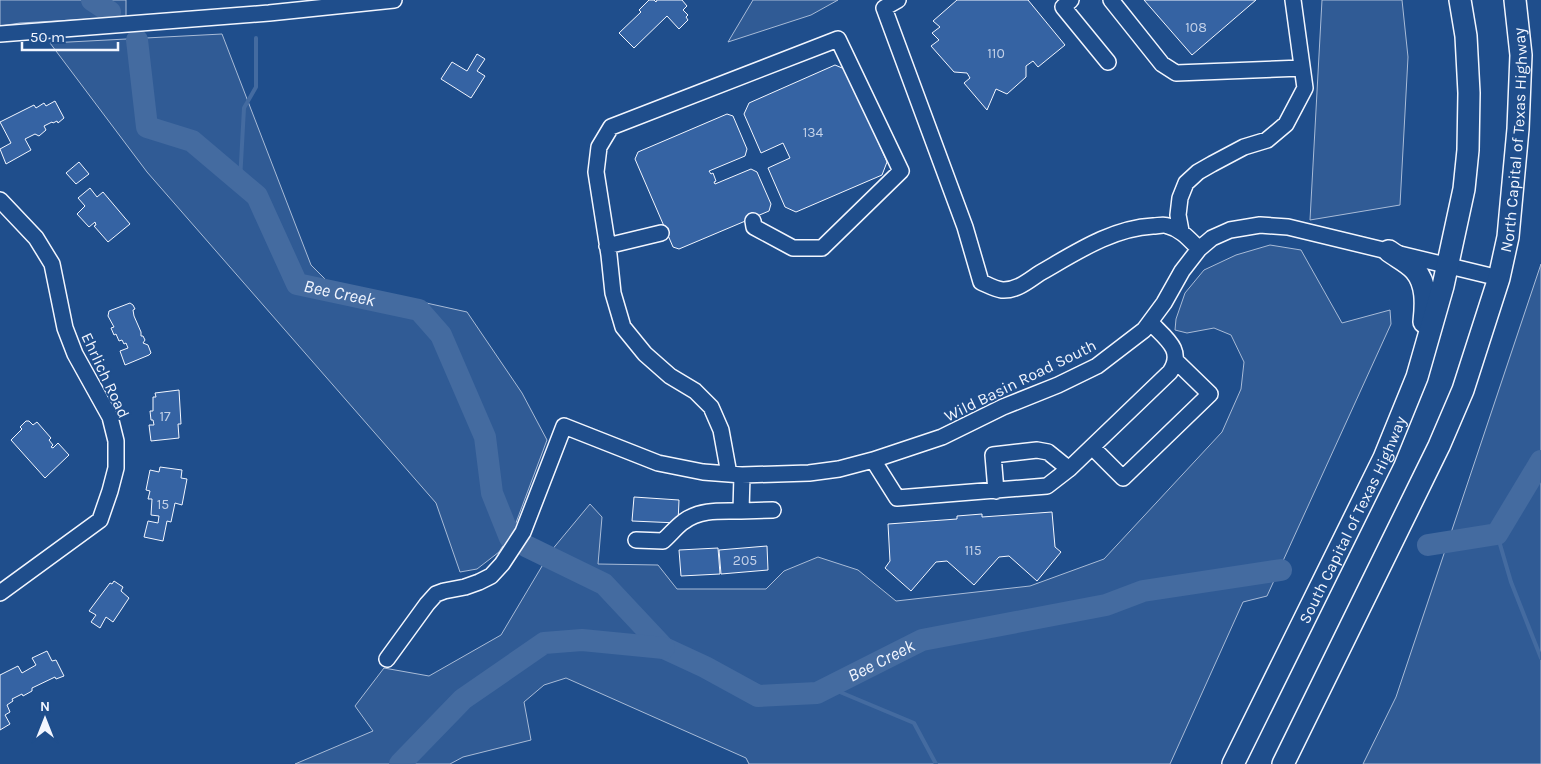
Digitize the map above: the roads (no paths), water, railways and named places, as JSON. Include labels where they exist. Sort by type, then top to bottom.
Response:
[{"type":"highway","points":[[1447,266],[1464,189],[1468,150],[1469,94],[1466,36],[1460,0]]},
{"type":"highway","name":"North Capital of Texas Highway","points":[[1499,278],[1508,236],[1518,129],[1521,55],[1515,0]]},
{"type":"highway","points":[[1389,251],[1414,269],[1424,286],[1426,308],[1417,377]]},
{"type":"highway","name":"South Capital of Texas Highway","points":[[1232,764],[1384,458],[1417,377],[1447,266]]},
{"type":"highway","points":[[1283,764],[1442,438],[1463,390],[1499,278]]},
{"type":"street","points":[[0,34],[269,13],[394,0]]},
{"type":"street","points":[[898,0],[884,8],[965,227],[981,282],[993,288],[1004,290],[1021,286],[1058,263],[1124,230],[1167,225],[1181,231],[1199,249]]},
{"type":"street","points":[[1071,0],[1063,7],[1108,62]]},
{"type":"street","points":[[1111,0],[1162,64],[1176,73],[1302,68]]},
{"type":"street","points":[[1181,231],[1178,215],[1180,198],[1186,183],[1198,172],[1212,164],[1244,147],[1266,140],[1286,124],[1305,88],[1293,0]]},
{"type":"street","points":[[741,511],[735,475],[712,408],[695,391],[670,376],[645,354],[623,327],[613,293],[596,172],[599,147],[611,127],[838,39],[901,171],[822,248],[793,248],[754,226],[753,221]]},
{"type":"street","name":"Ehrlich Road","points":[[0,200],[36,238],[52,264],[65,328],[75,354],[110,418],[116,441],[116,468],[100,520],[0,593]]},
{"type":"street","name":"Wild Basin Road South","points":[[387,659],[436,594],[466,587],[478,582],[491,576],[502,564],[523,532],[564,426],[658,463],[703,472],[735,475],[809,473],[839,469],[874,460],[942,437],[1003,407],[1058,385],[1097,366],[1144,330],[1199,249],[1212,238],[1230,230],[1260,225],[1288,227],[1499,278]]},
{"type":"street","points":[[607,246],[660,233]]},
{"type":"street","points":[[874,460],[897,498],[1047,486],[1069,469],[1170,372],[1176,361],[1174,347],[1150,322]]},
{"type":"street","points":[[1092,447],[1123,478],[1210,394],[1176,361]]},
{"type":"street","points":[[996,490],[993,455],[1037,450],[1048,452],[1069,469]]},
{"type":"street","points":[[636,540],[664,541],[682,522],[696,514],[716,511],[773,510]]},
{"type":"waterway","name":"Bee Creek","points":[[92,0],[110,12]]},
{"type":"waterway","points":[[240,181],[244,108],[256,87],[256,38]]},
{"type":"waterway","name":"Bee Creek","points":[[137,40],[147,127],[192,141],[257,196],[297,284],[419,310],[441,335],[485,437],[492,493],[510,538]]},
{"type":"waterway","name":"Bee Creek","points":[[1428,545],[1497,534],[1541,461]]},
{"type":"waterway","points":[[1497,534],[1511,582],[1541,658]]},
{"type":"waterway","name":"Bee Creek","points":[[526,546],[604,584],[664,648],[705,667],[758,696],[817,693],[922,640],[1106,605],[1143,591],[1281,570]]},
{"type":"waterway","points":[[400,764],[463,699],[544,643],[582,640],[664,648]]},
{"type":"waterway","points":[[828,687],[914,723],[936,764]]}]
